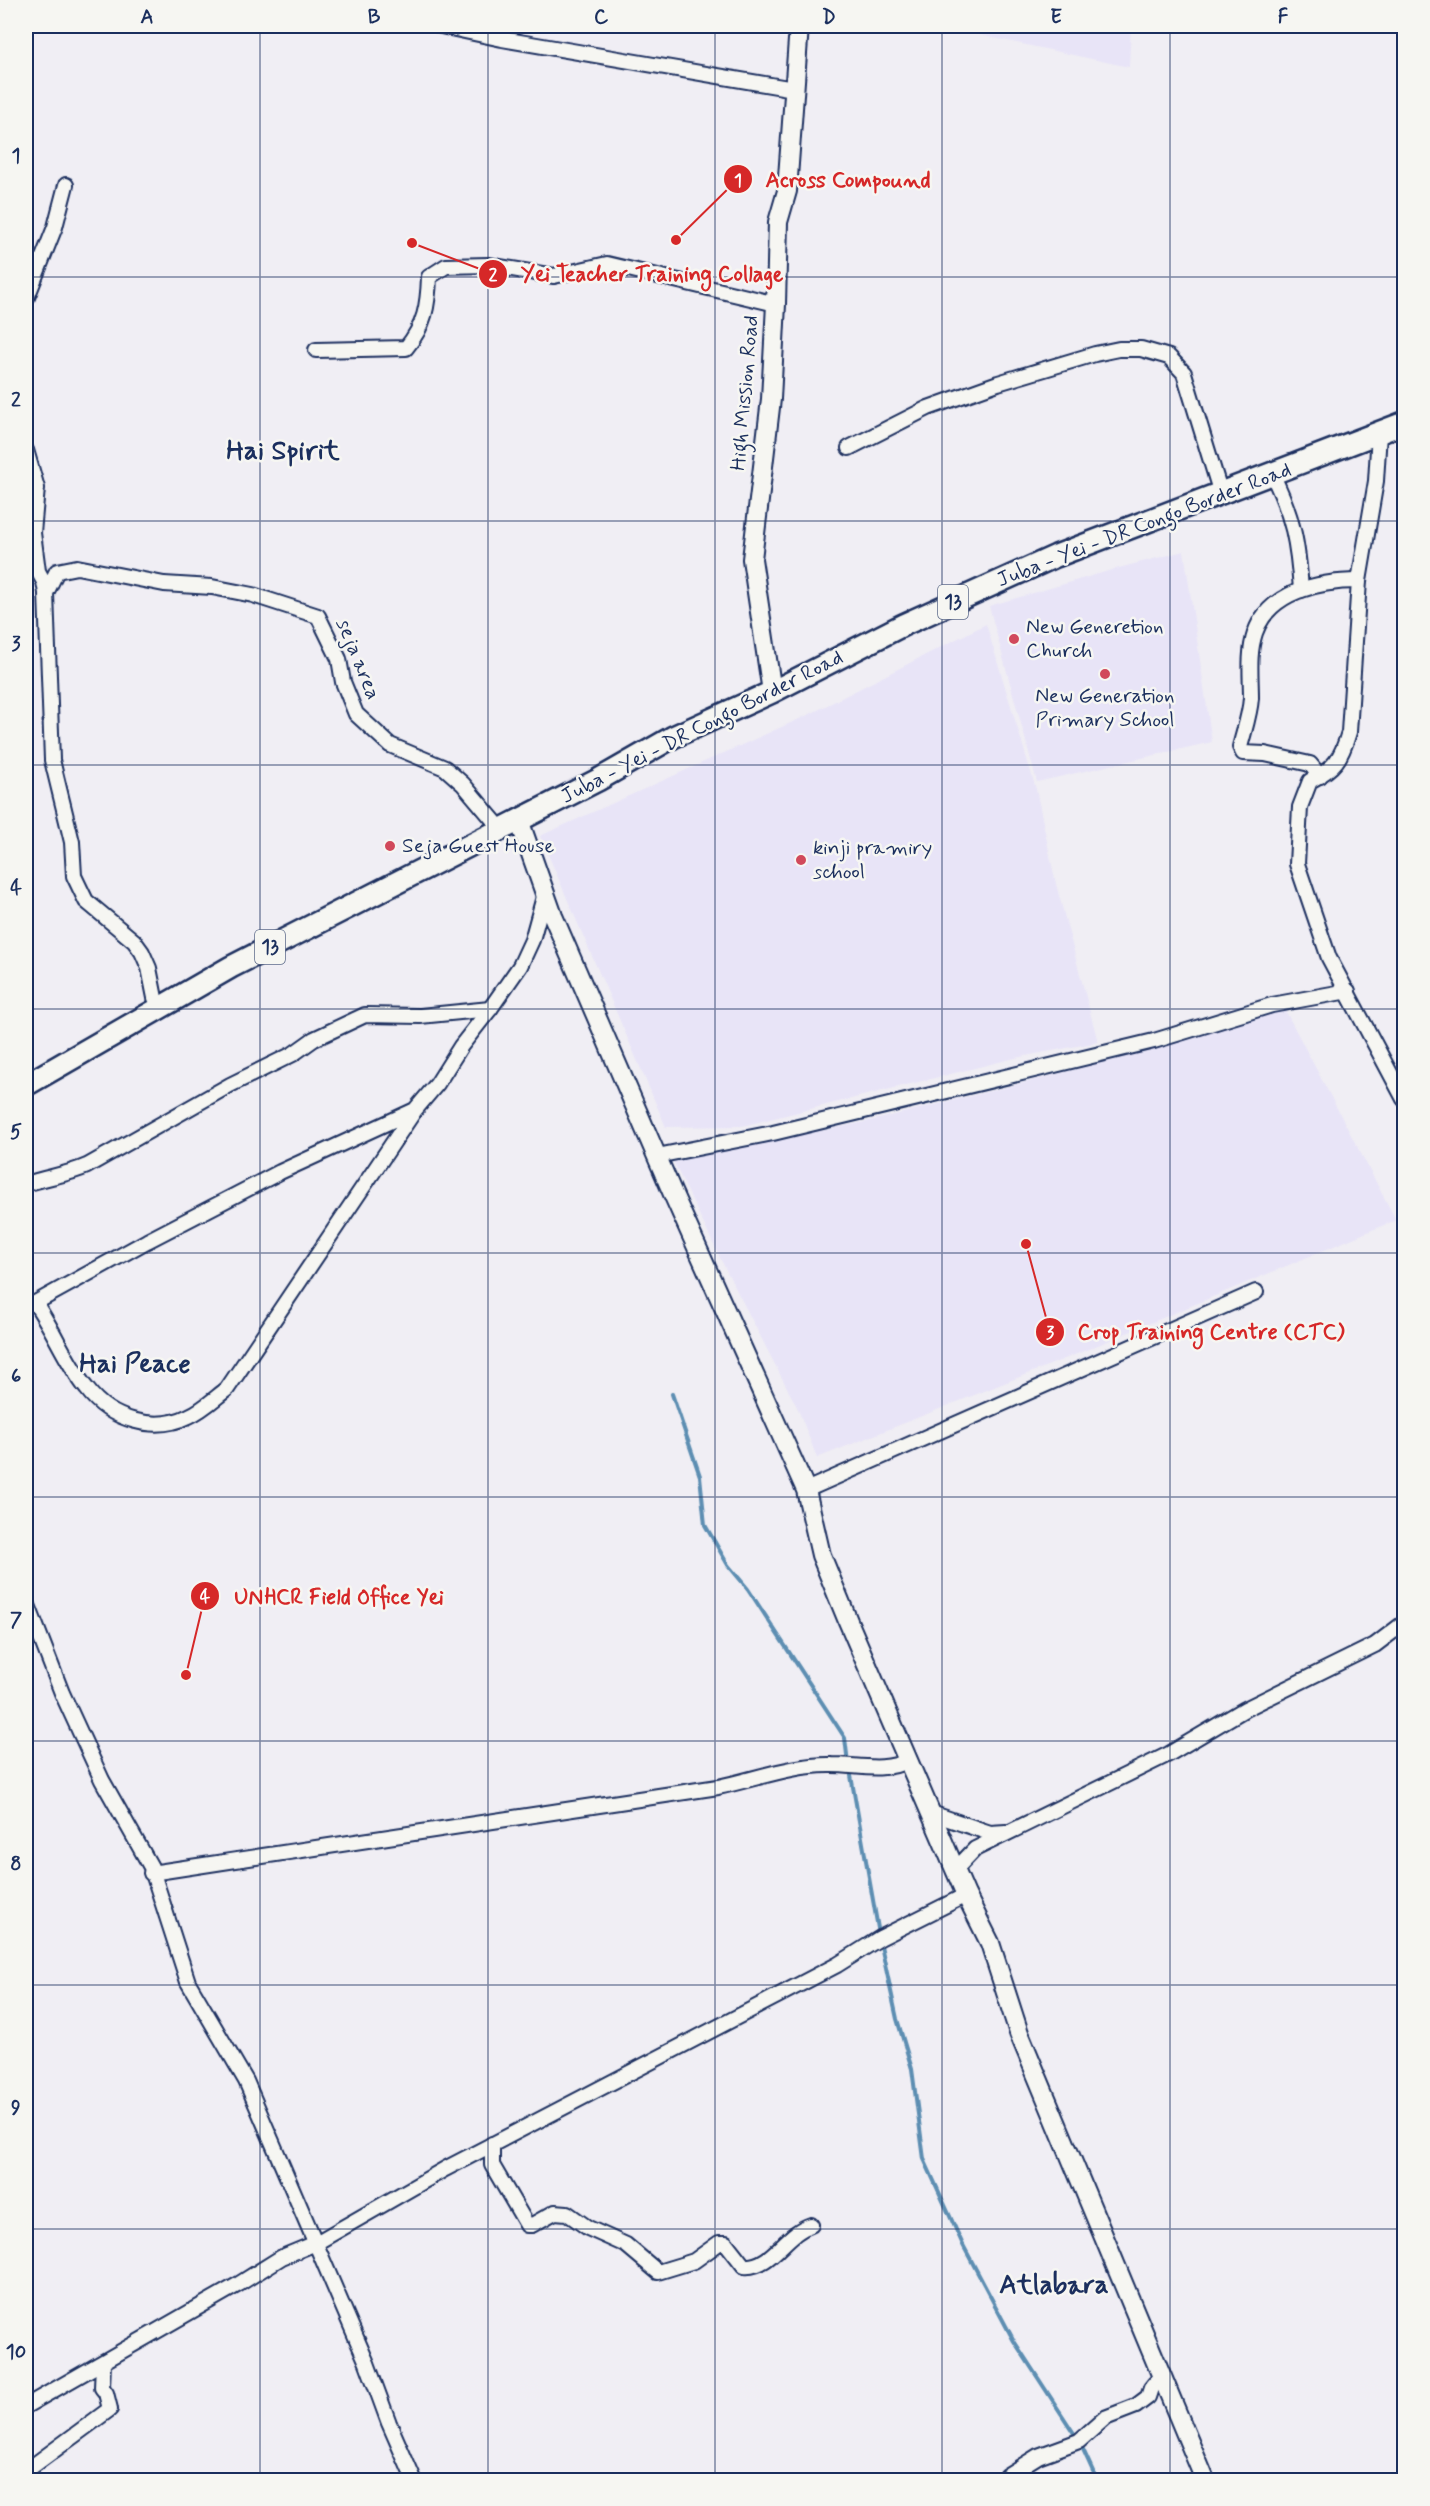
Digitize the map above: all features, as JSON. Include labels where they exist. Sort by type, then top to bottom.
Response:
[{"type":"main road","name":"Juba - Yei - DR Congo Border Road","points":[[26,1085],[231,967],[598,780],[673,737],[772,692],[903,625],[1009,576],[1404,423]]},
{"type":"street","points":[[441,26],[502,39],[794,89]]},
{"type":"street","name":"High Mission Road","points":[[772,692],[752,559],[771,399],[778,222],[787,191],[800,26]]},
{"type":"street","points":[[26,300],[55,227],[66,185]]},
{"type":"street","points":[[316,350],[406,348],[418,333],[428,303],[429,277],[446,266],[488,265],[554,276],[607,264],[776,304]]},
{"type":"street","points":[[849,448],[928,408],[998,383],[1095,354],[1119,349],[1141,349],[1169,357],[1184,373],[1221,494]]},
{"type":"street","points":[[1379,433],[1376,481],[1359,581],[1349,732],[1343,752],[1330,771],[1310,781],[1300,807],[1297,864],[1329,958],[1404,1099]]},
{"type":"street","points":[[26,450],[37,488],[33,533],[38,571],[44,582],[46,593],[52,760],[72,842],[75,876],[86,901],[134,941],[142,952],[149,968],[155,998],[162,1006]]},
{"type":"street","points":[[1272,474],[1293,523],[1299,556],[1301,590]]},
{"type":"street","name":"seja area","points":[[46,593],[57,571],[77,567],[164,584],[212,587],[243,593],[318,616],[339,659],[343,682],[356,714],[390,745],[445,768],[510,825]]},
{"type":"street","points":[[1320,776],[1310,764],[1265,754],[1243,753],[1240,747],[1251,699],[1250,678],[1254,634],[1262,619],[1272,608],[1301,590],[1320,583],[1359,581]]},
{"type":"street","points":[[510,825],[545,893],[657,1156],[806,1490],[821,1554],[966,1895],[990,1943],[1019,2033],[1205,2481]]},
{"type":"street","points":[[415,1110],[226,1200],[34,1303],[47,1320],[87,1389],[104,1407],[125,1418],[152,1425],[189,1416],[227,1389],[415,1110],[437,1083],[461,1046],[490,1010],[520,966],[545,893]]},
{"type":"street","points":[[657,1156],[773,1133],[1154,1041],[1272,1005],[1348,991]]},
{"type":"street","points":[[26,1184],[48,1176],[65,1175],[87,1166],[230,1085],[293,1054],[314,1039],[365,1015],[420,1016],[490,1010]]},
{"type":"street","points":[[806,1490],[1256,1292]]},
{"type":"street","points":[[26,1600],[62,1693],[102,1780],[151,1867],[188,1982],[246,2081],[316,2243],[414,2481]]},
{"type":"street","points":[[956,1869],[975,1849],[1169,1754],[1245,1709],[1369,1648],[1404,1623]]},
{"type":"street","points":[[152,1873],[718,1787],[788,1771],[833,1765],[862,1768],[896,1767],[909,1760]]},
{"type":"street","points":[[931,1814],[990,1833],[1012,1831]]},
{"type":"street","points":[[26,2406],[282,2257],[316,2243],[492,2144],[837,1965],[880,1938],[966,1895]]},
{"type":"street","points":[[492,2144],[492,2164],[527,2225],[532,2225],[555,2212],[567,2213],[588,2228],[626,2245],[658,2272],[694,2261],[719,2243],[726,2242],[744,2266],[755,2265],[778,2250],[788,2237],[811,2225]]},
{"type":"street","points":[[26,2471],[110,2409],[106,2393],[102,2388],[103,2363]]},
{"type":"street","points":[[1004,2480],[1006,2476],[1038,2456],[1079,2441],[1105,2418],[1136,2406],[1148,2397],[1155,2383],[1165,2382]]},
{"type":"shaded area","points":[[938,26],[1131,26],[1129,67]]},
{"type":"shaded area","name":"New Generation Primary School","points":[[1184,551],[1212,742],[1037,782],[989,606]]},
{"type":"shaded area","name":"kinji pramiry school","points":[[986,624],[1036,789],[1056,884],[1098,1042],[1015,1058],[742,1126],[666,1127],[540,836],[808,715]]},
{"type":"shaded area","points":[[1285,1010],[1396,1220],[1072,1356],[817,1458],[798,1409],[673,1161],[874,1120],[1050,1076]]},
{"type":"waterway","points":[[672,1394],[700,1476],[705,1525],[728,1565],[748,1589],[845,1738],[848,1763]]},
{"type":"waterway","points":[[850,1770],[879,1934]]},
{"type":"waterway","points":[[880,1941],[897,2019],[912,2069],[924,2159],[963,2245],[1014,2341],[1077,2438]]},
{"type":"waterway","points":[[1081,2445],[1097,2480]]},
{"type":"place","name":"Across Compound","points":[[676,240]]},
{"type":"place","name":"Yei Teacher Training Collage","points":[[412,243]]},
{"type":"place","name":"New Generetion Church","points":[[1014,639]]},
{"type":"place","name":"New Generation Primary School","points":[[1105,674]]},
{"type":"place","name":"Seja Guest House","points":[[390,846]]},
{"type":"place","name":"kinji pramiry school","points":[[801,860]]},
{"type":"place","name":"Crop Training Centre (CTC)","points":[[1026,1244]]},
{"type":"place","name":"UNHCR Field Office Yei","points":[[186,1675]]},
{"type":"district","name":"Hai Spirit","points":[[283,451]]},
{"type":"district","name":"Hai Peace","points":[[135,1364]]},
{"type":"district","name":"Atlabara","points":[[1054,2285]]}]
